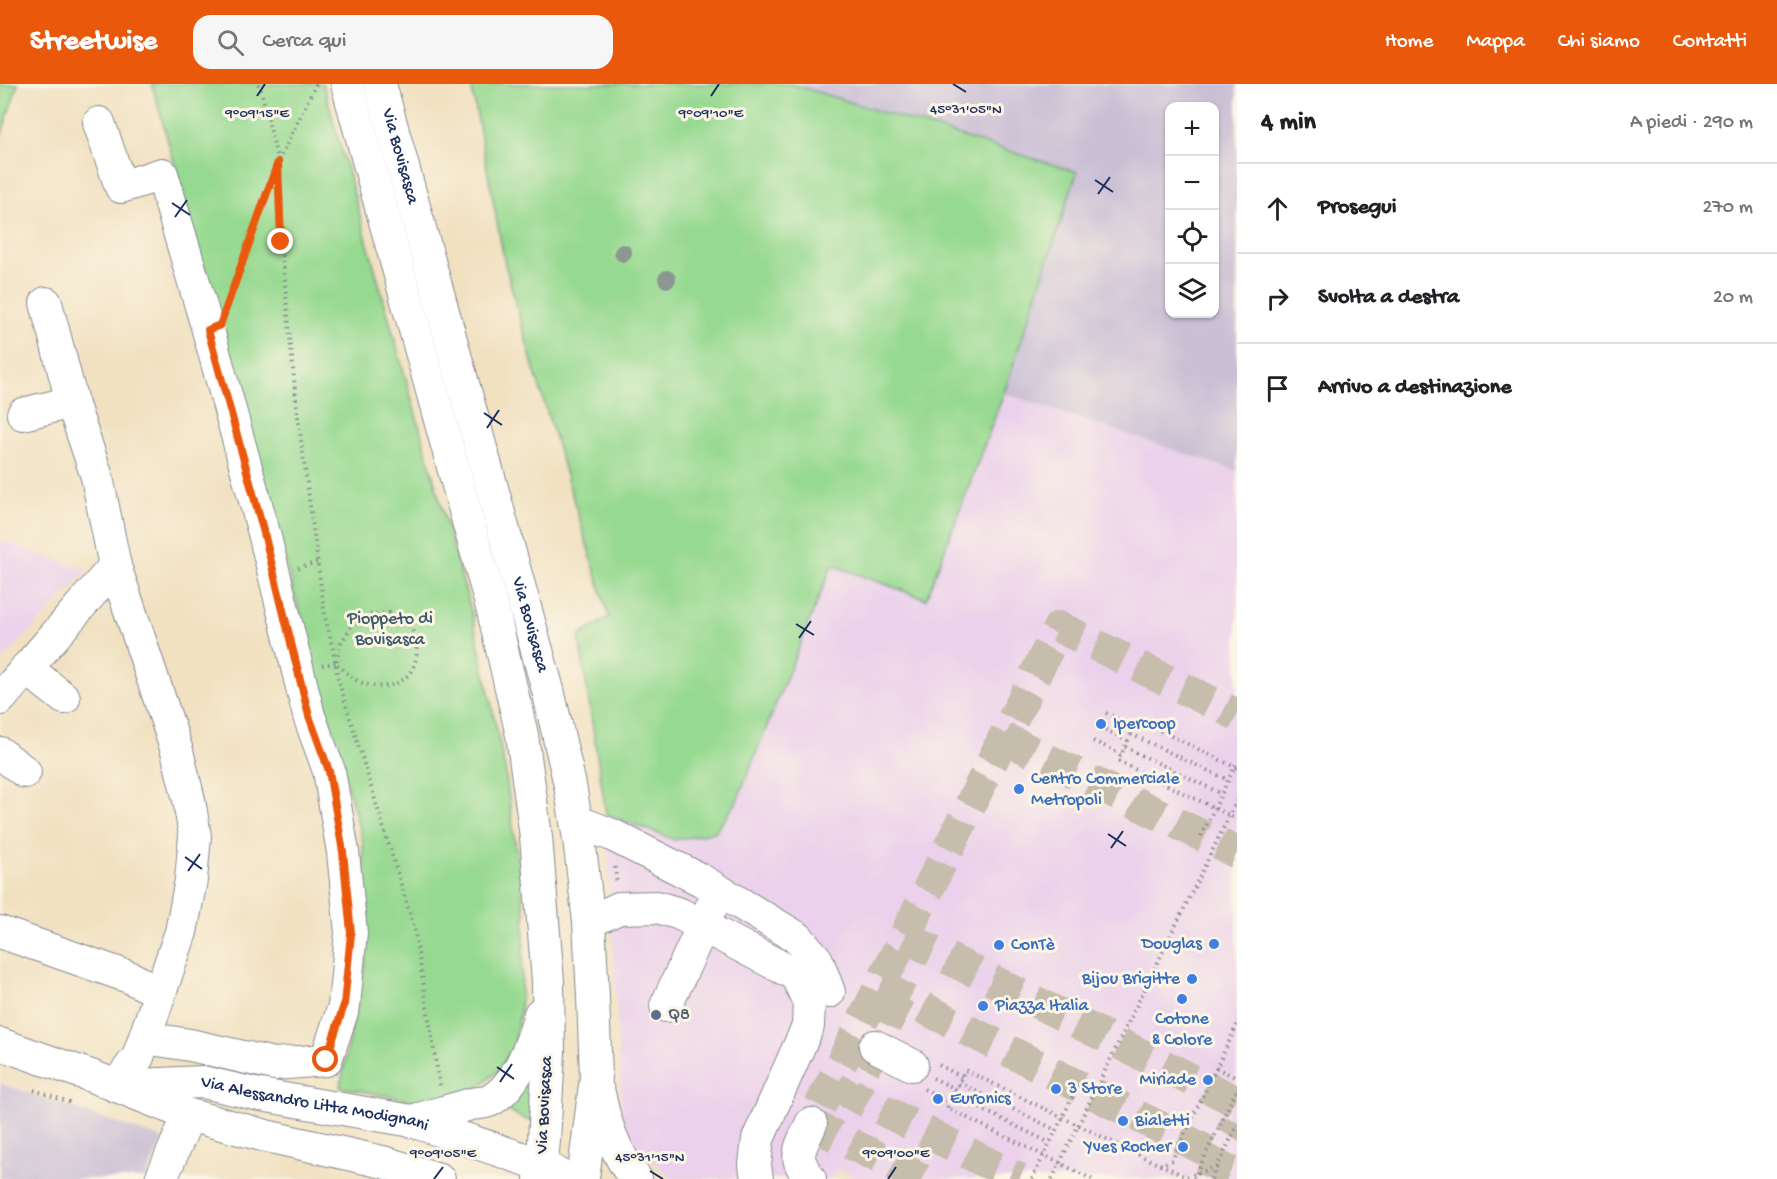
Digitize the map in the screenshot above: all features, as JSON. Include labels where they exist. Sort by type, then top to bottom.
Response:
[{"type":"street","name":"Via Bovisasca","points":[[347,84],[494,615],[522,735],[536,837],[548,981],[549,1174]]},
{"type":"street","name":"Via Bovisasca","points":[[380,84],[553,709],[566,766],[576,821],[589,922],[593,997],[596,1077],[584,1179]]},
{"type":"street","points":[[99,123],[121,187],[162,174],[264,533],[309,716],[329,771],[343,852],[351,933],[344,1005],[326,1060],[274,1064],[145,1038]]},
{"type":"street","points":[[46,303],[72,402],[97,477],[115,566],[177,752],[195,836],[191,880],[181,932],[138,1057],[116,1086]]},
{"type":"street","points":[[23,414],[72,402]]},
{"type":"street","points":[[0,699],[115,566]]},
{"type":"street","points":[[26,668],[64,698]]},
{"type":"street","points":[[0,753],[25,772]]},
{"type":"street","points":[[576,821],[612,835],[700,879],[798,939],[817,960],[829,992]]},
{"type":"street","points":[[666,1006],[719,891]]},
{"type":"street","points":[[589,922],[619,908],[657,907],[680,914],[796,975],[809,1002],[808,1026],[758,1139],[755,1165],[757,1179]]},
{"type":"street","points":[[0,932],[129,977],[159,992]]},
{"type":"street","points":[[412,1121],[487,1101],[501,1091],[513,1077],[530,1046],[548,981]]},
{"type":"street","name":"Via Alessandro Litta Modignani","points":[[0,1044],[189,1115],[266,1136],[383,1162],[439,1179]]},
{"type":"street","points":[[875,1046],[923,1072]]},
{"type":"street","points":[[596,1077],[603,1113],[616,1151],[636,1179]]},
{"type":"street","name":"Via Alessandro Litta Modignani","points":[[116,1086],[203,1082],[255,1094],[412,1121],[549,1174]]},
{"type":"street","points":[[161,1179],[189,1115]]},
{"type":"street","points":[[788,1177],[800,1163],[800,1150],[811,1124]]},
{"type":"path","points":[[258,84],[278,162],[281,242],[297,410],[325,616],[338,679],[414,927],[442,1097]]},
{"type":"path","points":[[208,330],[220,325],[278,162],[316,84]]},
{"type":"path","points":[[389,613],[407,623],[416,635],[418,655],[411,672],[397,683],[383,687],[367,684],[348,675],[336,663],[341,643],[351,627],[367,615],[389,613]]},
{"type":"path","points":[[1106,713],[1134,727]]},
{"type":"path","points":[[1237,768],[1138,720],[1118,761],[1237,819]]},
{"type":"path","points":[[1100,727],[1128,741]]},
{"type":"path","points":[[1131,734],[1228,780]]},
{"type":"path","points":[[1093,741],[1121,754]]},
{"type":"path","points":[[1125,747],[1221,794]]},
{"type":"path","points":[[1202,836],[1237,762]]},
{"type":"path","points":[[1052,1179],[1237,800]]},
{"type":"path","points":[[1229,816],[1237,819]]},
{"type":"path","points":[[614,858],[617,887]]},
{"type":"path","points":[[1079,1125],[1160,1165],[1172,1160],[1237,1025]]},
{"type":"path","points":[[1216,1068],[1237,1078]]},
{"type":"path","points":[[1092,1179],[947,1108],[965,1070],[1186,1177],[1217,1167]]},
{"type":"path","points":[[923,1072],[962,1077]]},
{"type":"path","points":[[923,1072],[956,1089]]},
{"type":"path","points":[[923,1072],[950,1102]]},
{"type":"path","points":[[959,1083],[1056,1130]]},
{"type":"path","points":[[1032,1179],[1078,1086]]},
{"type":"path","points":[[1194,1179],[1237,1089]]},
{"type":"path","points":[[34,1090],[72,1103]]},
{"type":"path","points":[[953,1095],[1050,1143]]},
{"type":"path","points":[[1211,1179],[1237,1126]]},
{"type":"shaded area","points":[[791,84],[1237,84],[1237,471],[1004,393],[1076,172]]},
{"type":"shaded area","name":"Centro Commerciale Metropoli","points":[[1004,393],[1237,471],[1237,1179],[857,1179],[837,1169],[832,1179],[674,1179],[623,1134],[606,814],[674,840],[715,832],[736,803],[832,565],[926,599]]},
{"type":"shaded area","points":[[0,540],[88,570],[0,663]]},
{"type":"shaded area","points":[[0,1083],[163,1139],[145,1179],[0,1179]]},
{"type":"green space","points":[[0,84],[18,84],[0,139]]},
{"type":"green space","name":"Pioppeto di Bovisasca","points":[[152,84],[323,84],[473,618],[505,769],[525,915],[520,1013],[514,1045],[498,1071],[475,1090],[426,1103],[340,1087],[366,961],[363,842]]},
{"type":"green space","points":[[471,84],[791,84],[1077,172],[1004,393],[926,599],[832,565],[736,803],[715,832],[675,840],[606,814],[579,636],[609,617],[534,369],[505,264]]},
{"type":"green space","points":[[533,1071],[529,1121],[498,1106]]},
{"type":"tunnel","points":[[922,1179],[811,1124],[1059,627],[1237,715]]},
{"type":"tunnel","points":[[1004,738],[1237,853]]},
{"type":"tunnel","points":[[905,937],[1237,1102]]},
{"type":"tunnel","points":[[880,986],[1219,1157]]},
{"type":"tunnel","points":[[900,996],[851,1094],[1019,1179]]},
{"type":"tunnel","points":[[1209,1179],[1237,1122]]},
{"type":"place","name":"Ipercoop","points":[[1101,724]]},
{"type":"place","name":"Centro Commerciale Metropoli","points":[[1019,789]]},
{"type":"place","name":"Douglas","points":[[1214,944]]},
{"type":"place","name":"ConTè","points":[[999,945]]},
{"type":"place","name":"Bijou Brigitte","points":[[1192,979]]},
{"type":"place","name":"Cotone & Colore","points":[[1182,999]]},
{"type":"place","name":"Piazza Italia","points":[[983,1006]]},
{"type":"place","name":"Q8","points":[[656,1015]]},
{"type":"place","name":"Miriade","points":[[1208,1080]]},
{"type":"place","name":"3 Store","points":[[1056,1089]]},
{"type":"place","name":"Euronics","points":[[938,1099]]},
{"type":"place","name":"Bialetti","points":[[1123,1121]]},
{"type":"place","name":"Yves Rocher","points":[[1183,1147]]},
{"type":"route","points":[[281,242],[278,162],[220,325],[208,330],[264,533],[309,716],[329,771],[343,852],[351,933],[344,1005],[326,1060]]}]
